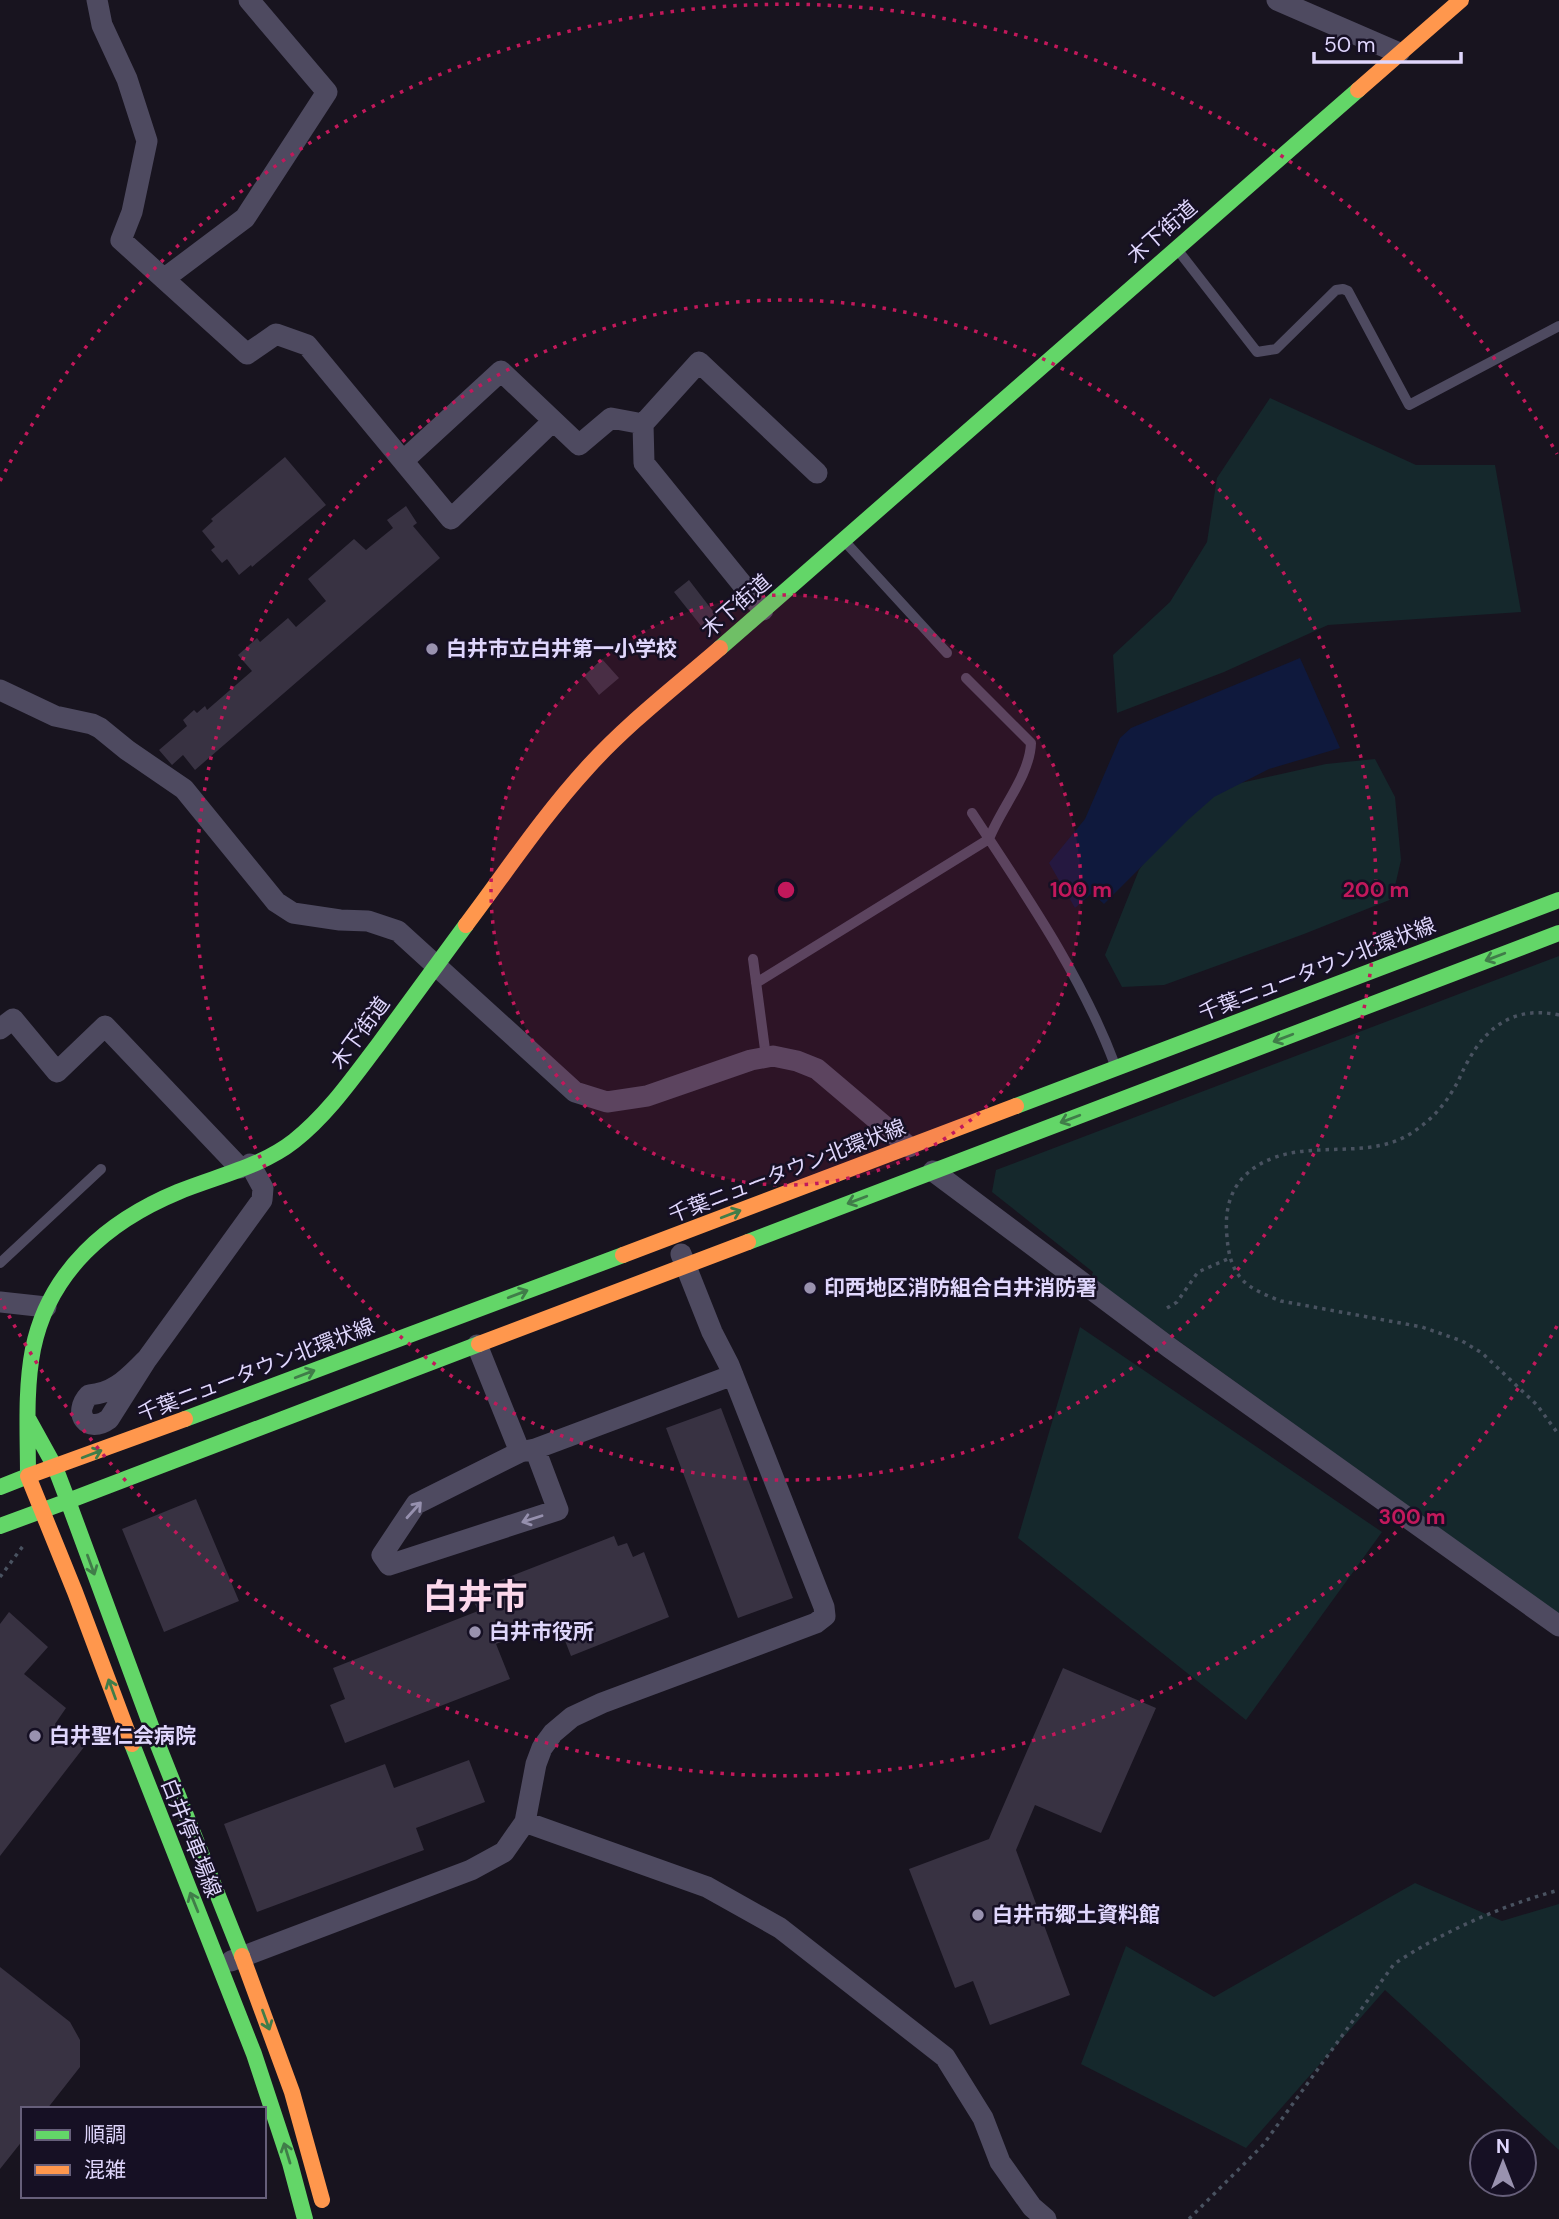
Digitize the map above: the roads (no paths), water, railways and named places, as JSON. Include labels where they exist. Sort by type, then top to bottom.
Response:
[{"type":"main road","name":"木下街道","points":[[27,1476],[31,1360],[37,1332],[46,1307],[61,1281],[97,1239],[121,1221],[160,1200],[268,1158],[300,1138],[335,1102],[540,826],[588,767],[629,726],[1461,0]]},
{"type":"main road","name":"千葉ニュータウン北環状線","points":[[27,1476],[674,1236],[1559,900]]},
{"type":"main road","points":[[0,1526],[1559,933]]},
{"type":"main road","points":[[28,1417],[55,1467],[68,1501]]},
{"type":"main road","points":[[0,1487],[27,1476]]},
{"type":"main road","name":"白井停車場線","points":[[27,1476],[256,2058],[295,2178],[305,2219]]},
{"type":"main road","name":"白井停車場線","points":[[68,1501],[171,1780],[243,1956],[300,2117],[326,2219]]},
{"type":"street","points":[[97,0],[102,25],[127,79],[147,141],[132,212],[121,240],[247,354],[276,334],[307,345],[451,519],[553,421]]},
{"type":"street","points":[[165,278],[245,218],[327,92],[250,0]]},
{"type":"street","points":[[1277,0],[1399,53]]},
{"type":"street","points":[[763,610],[644,463],[643,424],[699,362],[817,473]]},
{"type":"street","points":[[403,461],[501,371],[579,445],[611,418],[643,424]]},
{"type":"street","points":[[0,690],[55,716],[100,728],[127,751],[184,789],[276,902],[293,913],[368,921],[398,931],[575,1092],[607,1102],[647,1096],[751,1060],[773,1056],[817,1069],[909,1147]]},
{"type":"street","points":[[0,1029],[13,1019],[57,1072],[105,1026],[245,1166],[263,1188],[262,1199],[147,1359]]},
{"type":"street","points":[[933,1171],[1170,1348],[1559,1626]]},
{"type":"street","points":[[219,1965],[471,1870],[504,1852],[525,1822],[529,1793],[542,1748],[553,1733],[572,1717],[601,1703],[816,1623],[825,1616],[824,1607],[733,1375],[712,1332],[674,1236]]},
{"type":"street","points":[[0,1302],[46,1307]]},
{"type":"street","points":[[477,1345],[528,1450],[558,1510],[389,1565],[382,1555],[416,1504],[528,1450],[733,1375]]},
{"type":"street","points":[[525,1822],[707,1887],[780,1928],[945,2057],[983,2118],[1000,2162],[1032,2207],[1046,2219]]},
{"type":"lane","points":[[1176,248],[1257,352],[1276,349],[1336,290],[1348,291],[1409,405],[1559,326]]},
{"type":"lane","points":[[844,540],[947,653]]},
{"type":"lane","points":[[756,983],[989,839],[1031,757],[1031,743],[966,678]]},
{"type":"lane","points":[[972,813],[1051,937],[1100,1024],[1116,1068]]},
{"type":"lane","points":[[753,959],[766,1057]]},
{"type":"lane","points":[[0,1263],[102,1169]]},
{"type":"water","points":[[1300,658],[1340,748],[1269,769],[1214,797],[1104,904],[1092,893],[1075,908],[1049,863],[1085,819],[1120,738],[1131,728]]},
{"type":"place","name":"白井市立白井第一小学校","points":[[432,649]]},
{"type":"place","name":"印西地区消防組合白井消防署","points":[[810,1288]]},
{"type":"place","name":"白井市役所","points":[[475,1632]]},
{"type":"place","name":"白井聖仁会病院","points":[[35,1736]]},
{"type":"place","name":"白井市郷土資料館","points":[[978,1915]]},
{"type":"district","name":"白井市","points":[[475,1597]]}]
